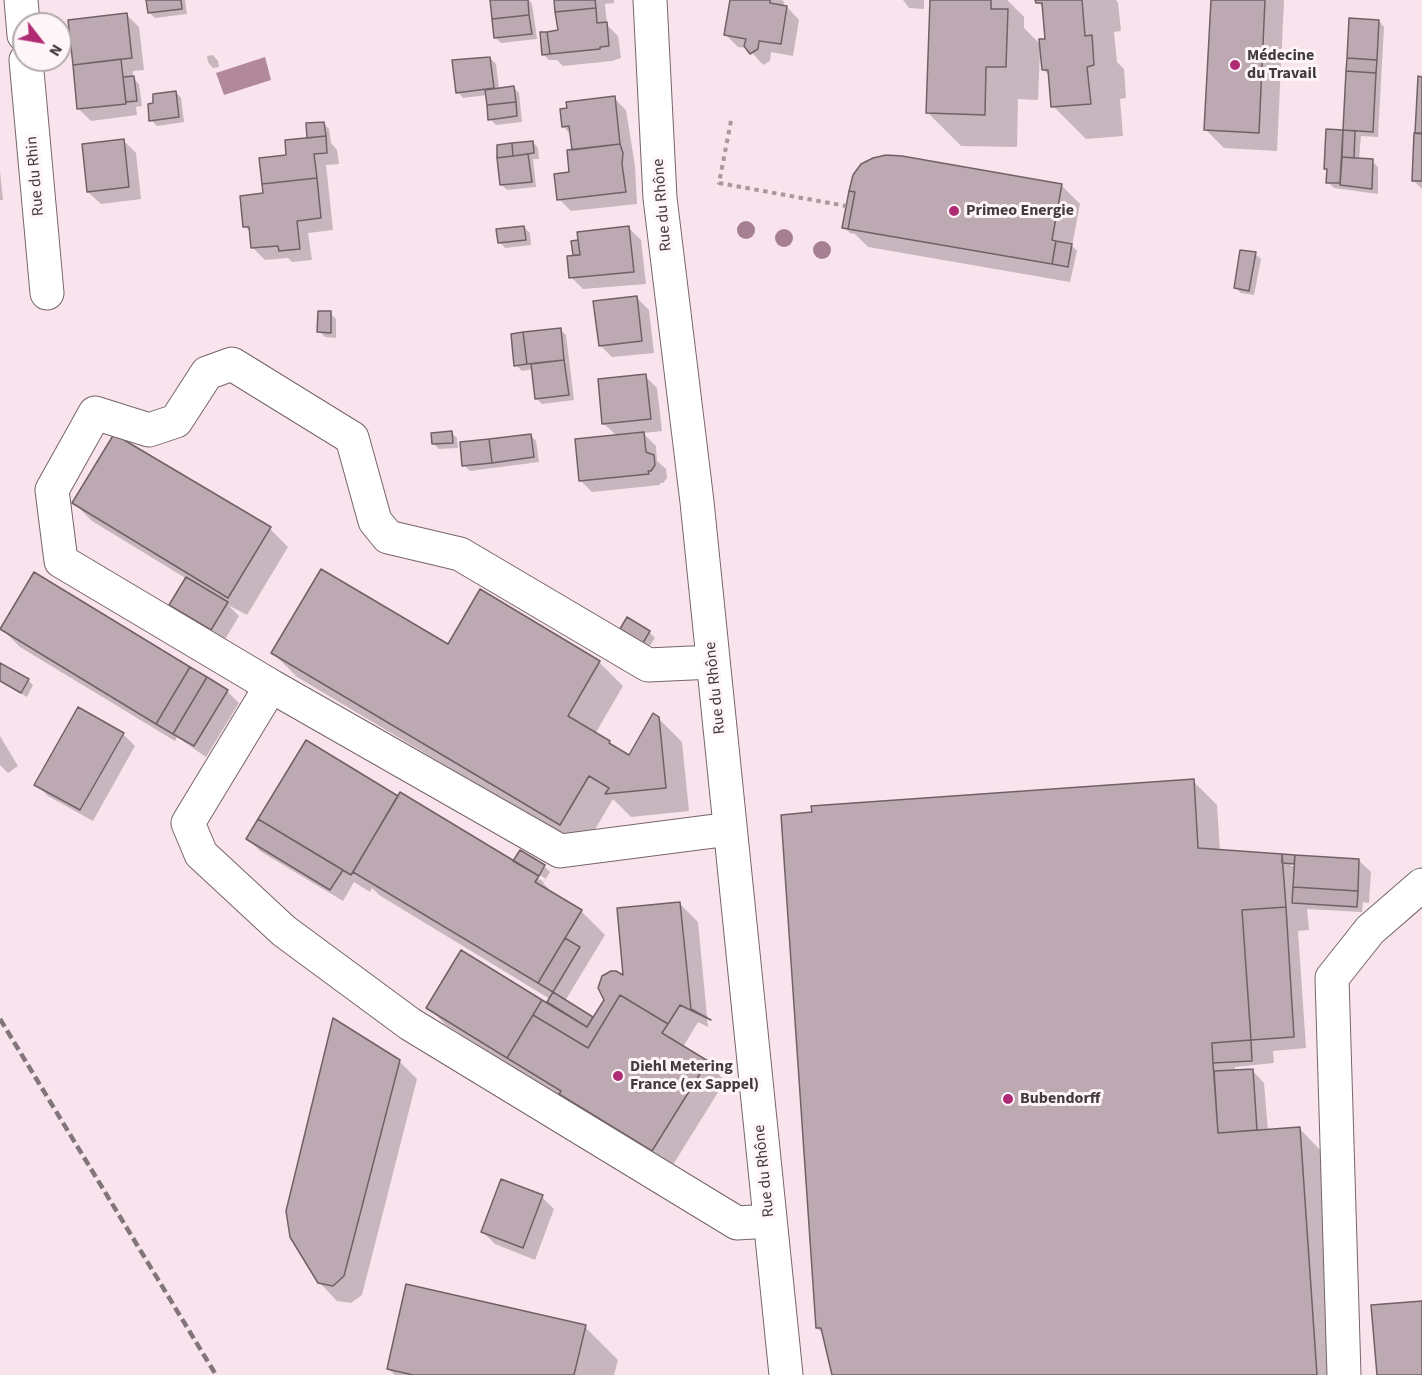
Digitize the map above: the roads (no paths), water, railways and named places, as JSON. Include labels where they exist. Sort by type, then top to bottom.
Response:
[{"type":"street","name":"Rue du Rhône","points":[[650,0],[660,198],[697,502],[786,1375]]},
{"type":"street","name":"Rue du Rhin","points":[[27,72],[47,293]]},
{"type":"street","points":[[713,662],[648,664],[460,554],[388,537],[375,521],[352,438],[232,364],[207,373],[176,421],[149,430],[95,413],[52,490],[61,561],[271,686],[560,850],[730,829]]},
{"type":"street","points":[[271,686],[188,823],[201,854],[284,931],[410,1024],[737,1223],[770,1221]]},
{"type":"street","points":[[1344,1375],[1332,978],[1370,930],[1422,885]]},
{"type":"railway","points":[[0,1019],[216,1375]]},
{"type":"place","name":"Médecine du Travail","points":[[1235,65]]},
{"type":"place","name":"Primeo Energie","points":[[954,211]]},
{"type":"place","name":"Diehl Metering France (ex Sappel)","points":[[618,1076]]},
{"type":"place","name":"Bubendorff","points":[[1008,1099]]}]
